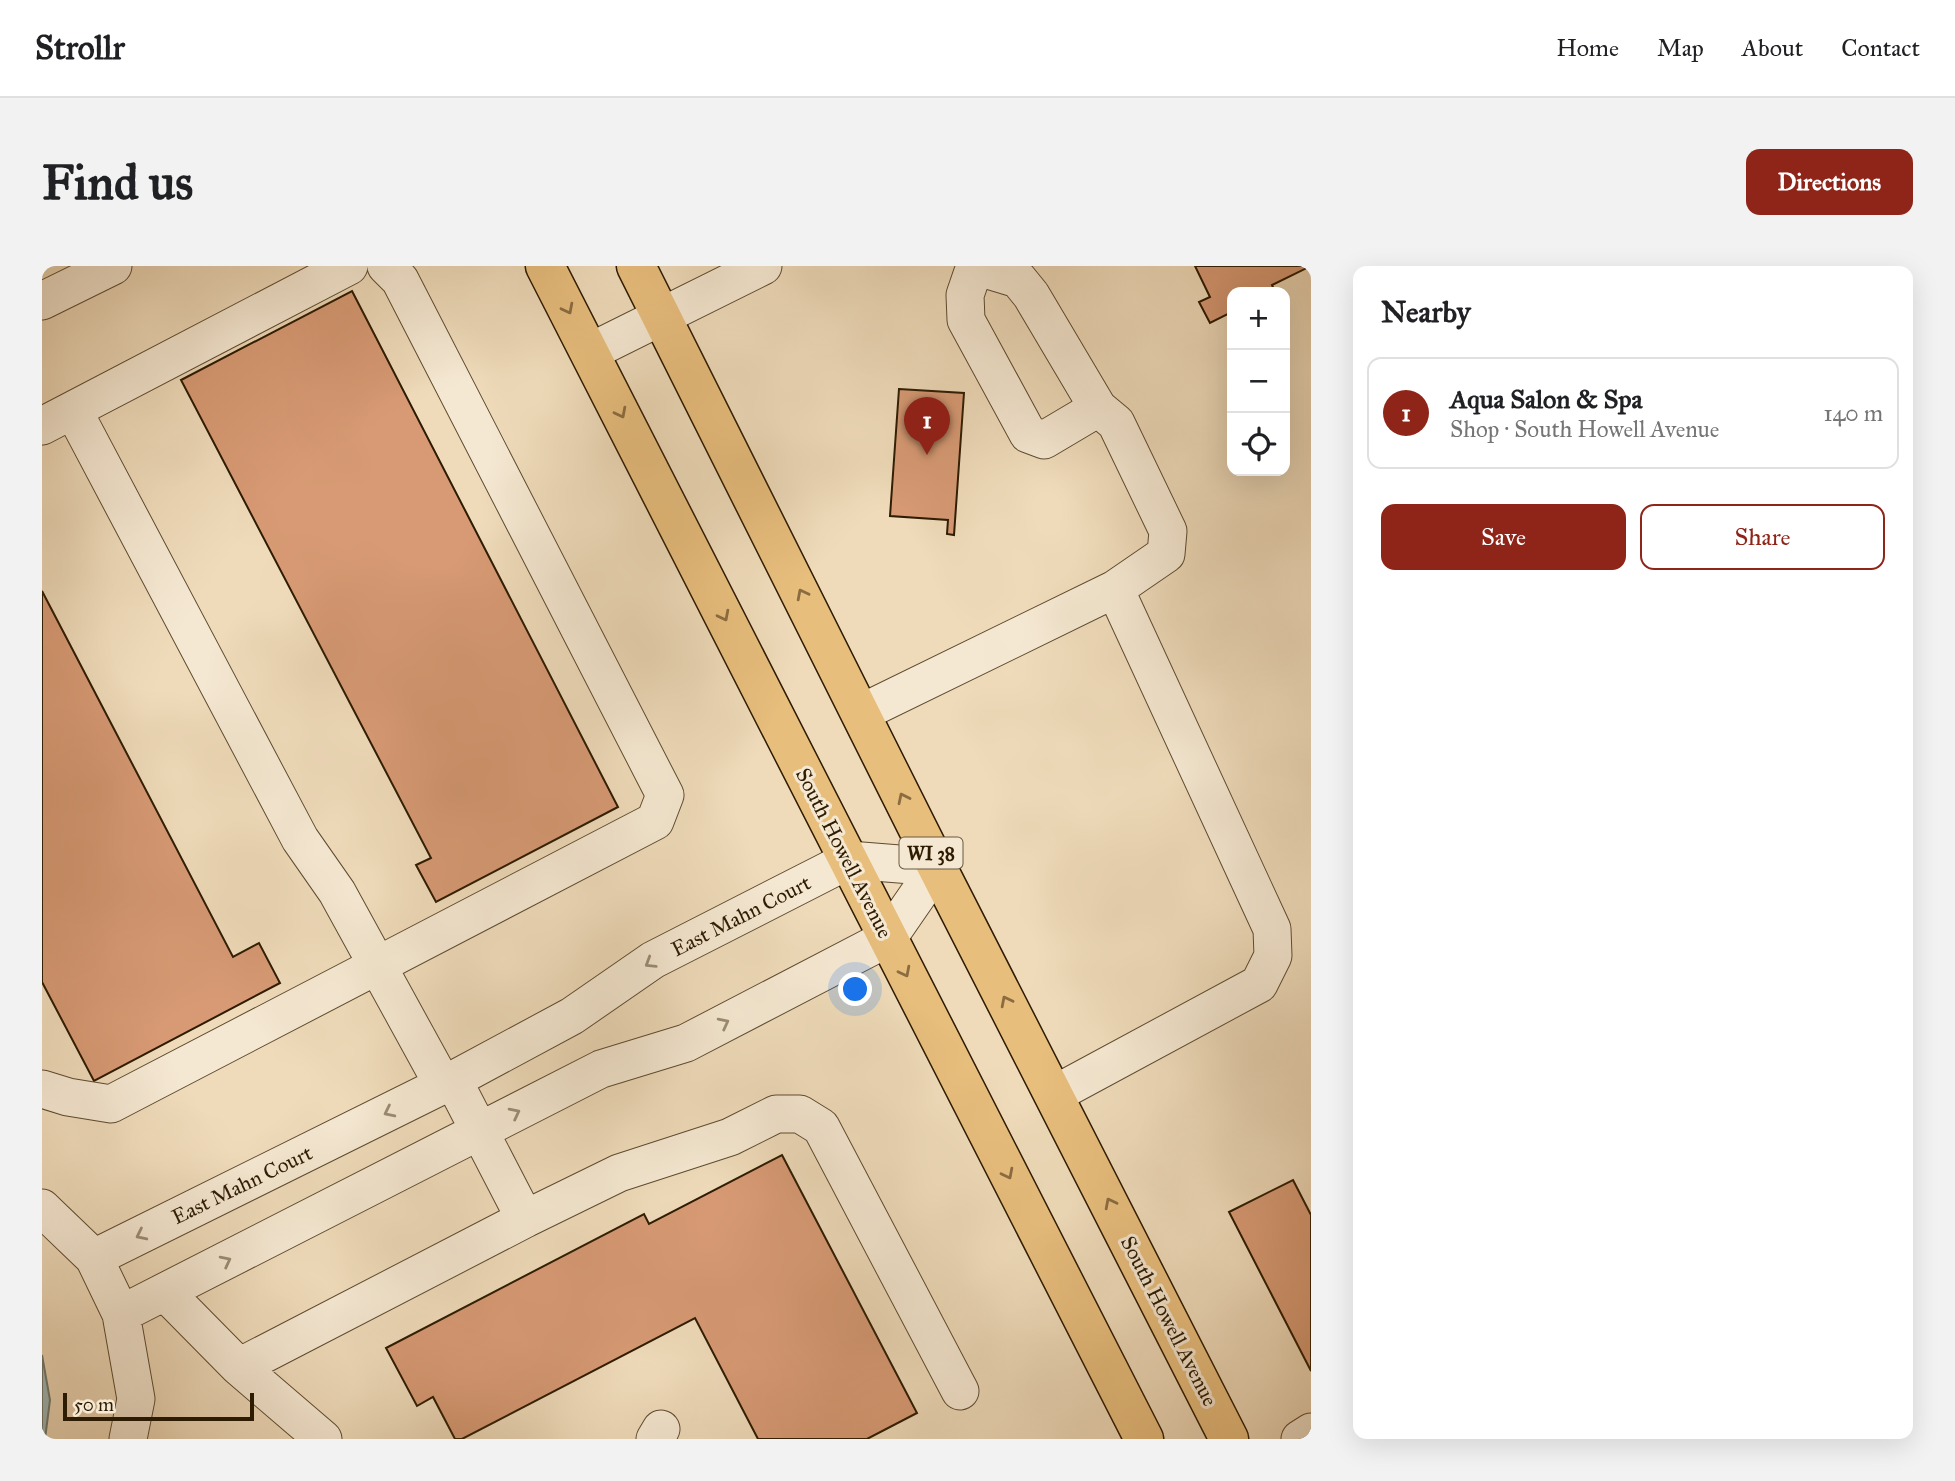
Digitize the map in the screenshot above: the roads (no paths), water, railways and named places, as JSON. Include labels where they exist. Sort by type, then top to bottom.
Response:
[{"type":"main road","name":"South Howell Avenue","points":[[545,266],[1144,1439]]},
{"type":"main road","name":"South Howell Avenue","points":[[636,266],[937,867],[1229,1439]]},
{"type":"street","points":[[53,285],[113,266]]},
{"type":"street","points":[[349,266],[58,418],[300,839],[337,892],[377,966],[479,1131],[525,1219]]},
{"type":"street","points":[[42,1088],[68,1097],[111,1104],[655,821],[665,795],[400,281],[386,266]]},
{"type":"street","points":[[590,352],[763,266]]},
{"type":"street","points":[[861,713],[1115,589],[1166,554],[1168,531],[1116,424],[1098,408],[1031,295],[1018,279],[975,266],[965,295],[966,320],[1028,433],[1044,440],[1098,408]]},
{"type":"street","points":[[1055,1094],[1259,984],[1273,956],[1272,929],[1115,589]]},
{"type":"street","points":[[849,860],[937,867]]},
{"type":"street","name":"East Mahn Court","points":[[94,1258],[448,1083],[572,1016],[653,960],[849,860]]},
{"type":"street","points":[[121,1314],[601,1069],[686,1043],[888,938],[937,867]]},
{"type":"street","points":[[239,1367],[619,1172],[730,1137],[776,1114],[800,1114],[821,1127],[960,1391]]},
{"type":"street","points":[[42,1208],[94,1258],[121,1314],[136,1399],[128,1439]]},
{"type":"street","points":[[165,1292],[239,1367],[323,1439]]},
{"type":"street","points":[[1300,1439],[1311,1432]]},
{"type":"water","points":[[42,1355],[50,1400],[45,1439],[42,1439]]},
{"type":"place","name":"Aqua Salon & Spa","points":[[927,455]]}]
